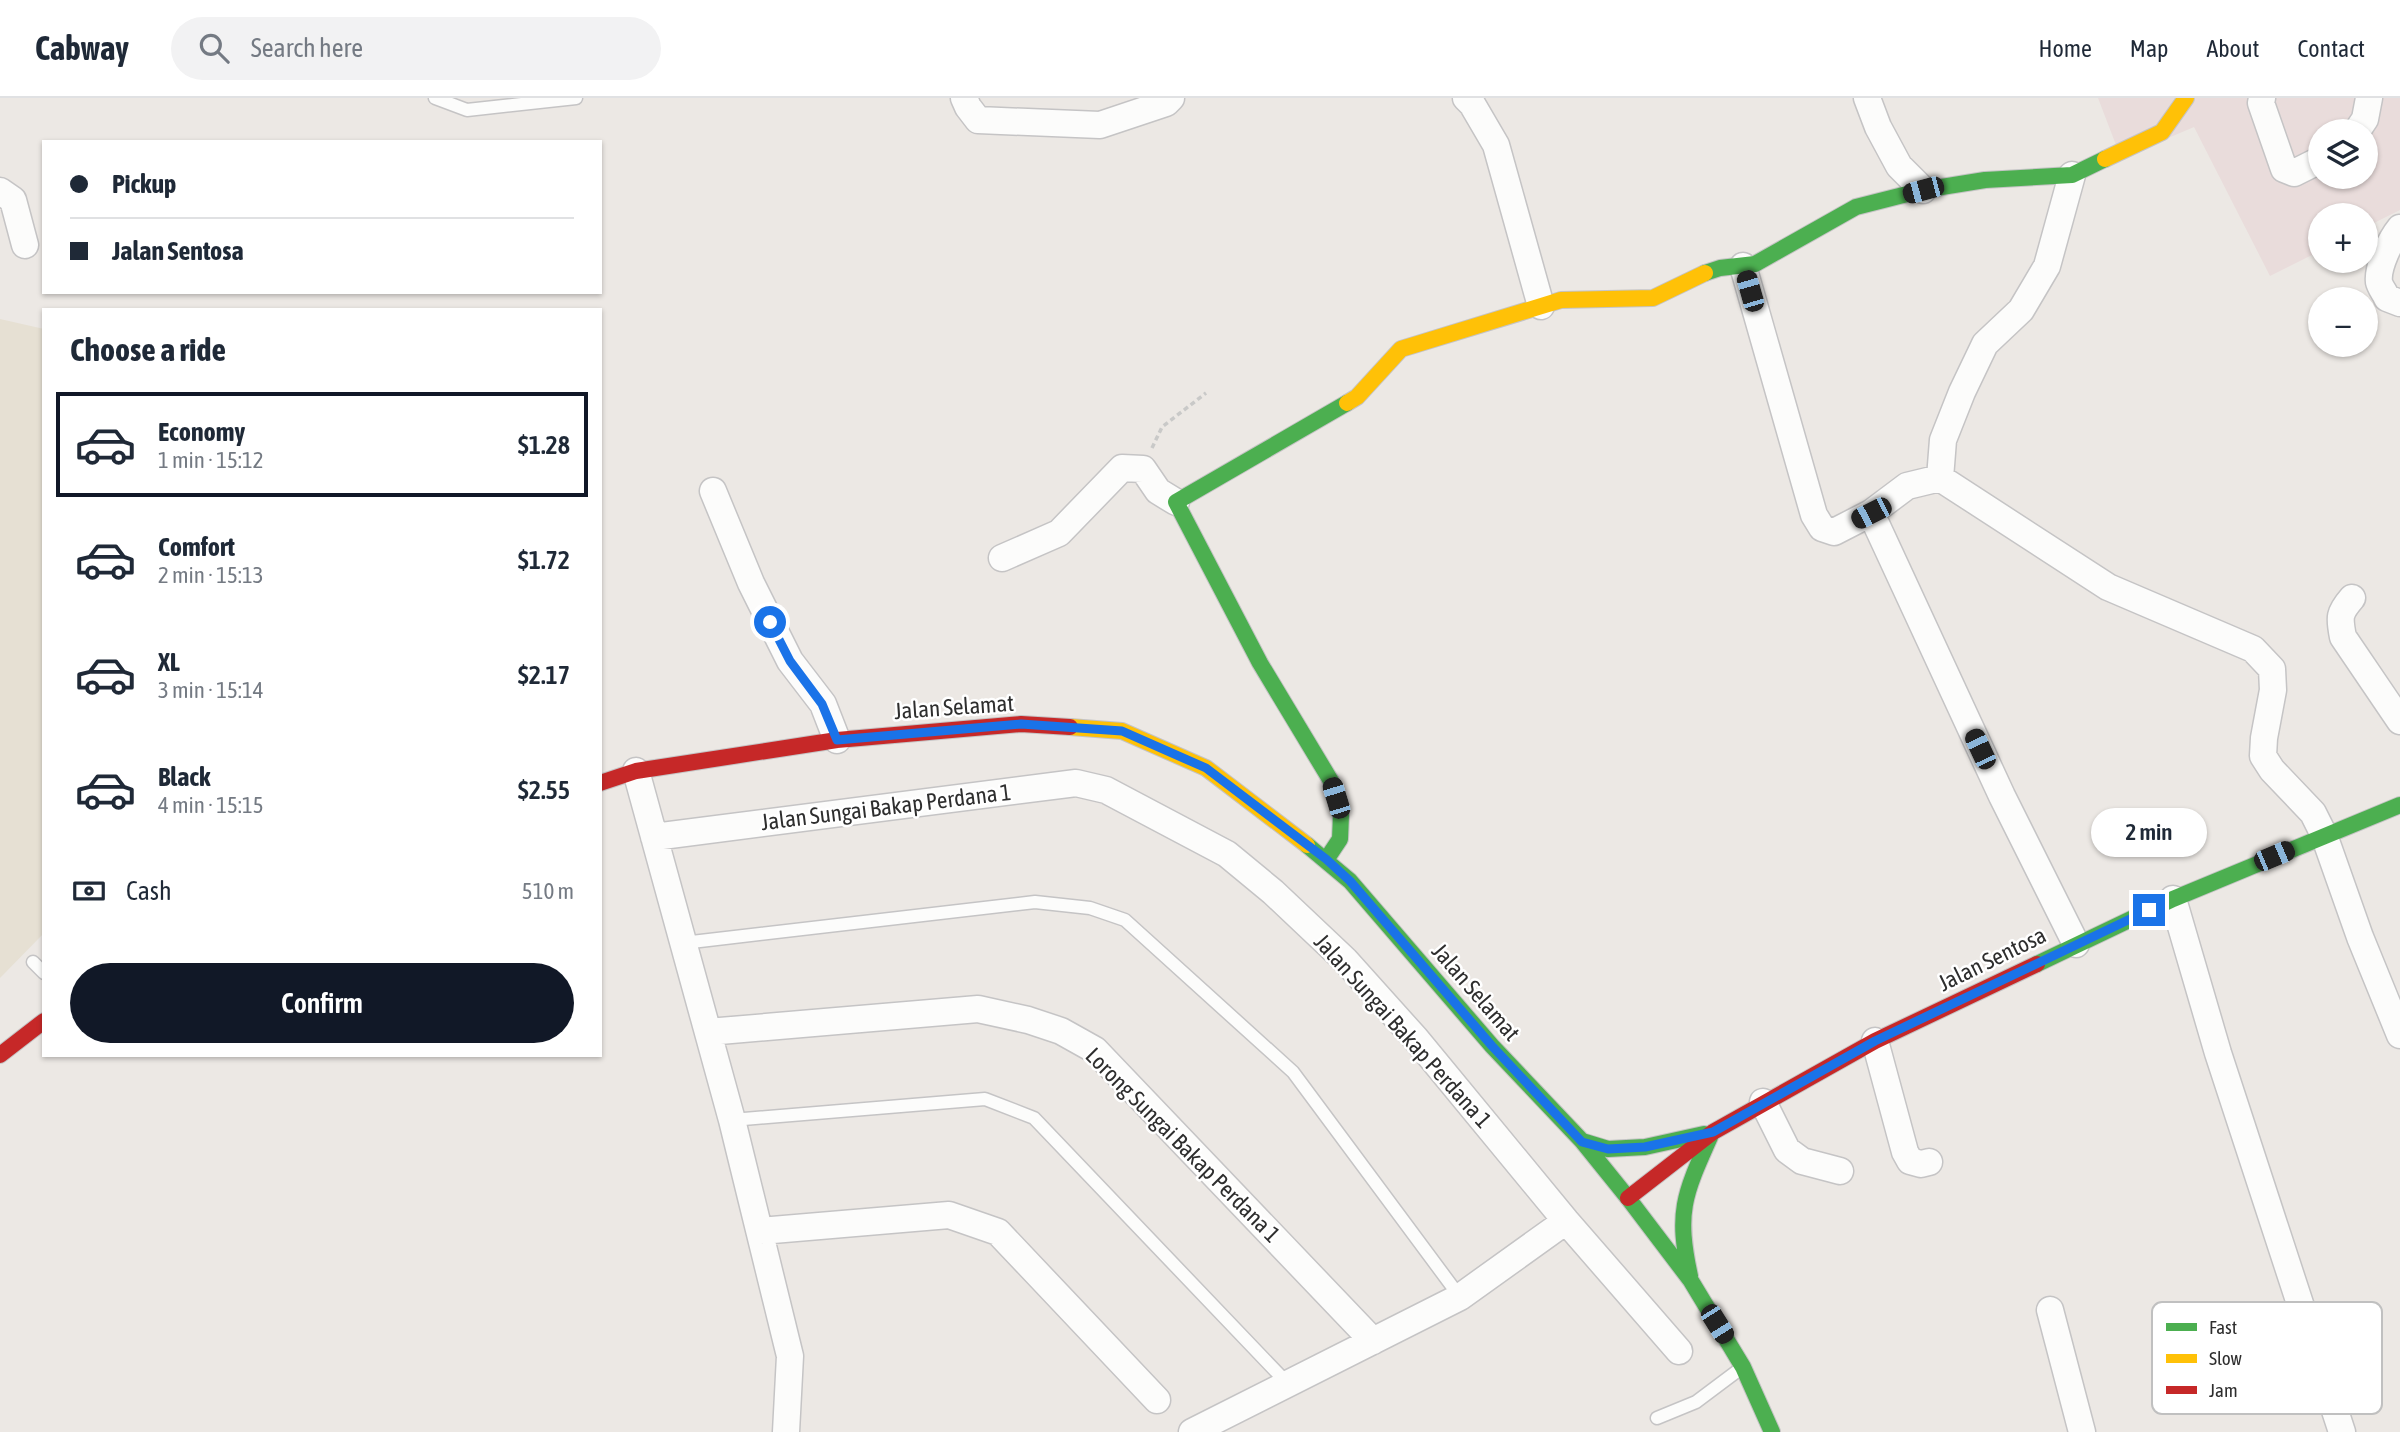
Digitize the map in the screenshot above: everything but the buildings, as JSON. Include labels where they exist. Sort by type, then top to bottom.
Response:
[{"type":"street","points":[[964,98],[978,120],[1100,125],[1166,103],[1171,98]]},
{"type":"street","points":[[1466,98],[1496,145],[1541,306]]},
{"type":"street","points":[[1867,98],[1878,127],[1899,166],[1923,190]]},
{"type":"street","points":[[1176,502],[1357,397],[1401,349],[1561,300],[1653,298],[1696,276],[1720,268],[1766,260],[1856,207],[1923,190],[1985,180],[2072,175],[2162,132],[2186,98]]},
{"type":"street","points":[[2262,98],[2261,103],[2284,169],[2294,173],[2308,166]]},
{"type":"street","points":[[2365,119],[2369,98]]},
{"type":"street","points":[[1940,478],[1943,440],[1962,392],[1985,344],[2021,310],[2047,266],[2072,175]]},
{"type":"street","points":[[0,191],[13,200],[25,246]]},
{"type":"street","points":[[2400,228],[2391,240],[2379,281],[2387,298],[2400,303]]},
{"type":"street","points":[[1743,266],[1814,515],[1822,527],[1834,532],[1871,513],[1907,486],[1940,478],[2108,587],[2253,649],[2272,669],[2273,690],[2263,756],[2272,770],[2313,813],[2324,835],[2360,937],[2400,1035]]},
{"type":"street","points":[[1002,558],[1059,533],[1122,468],[1143,469],[1158,491],[1176,502],[1260,663],[1331,781],[1341,815],[1340,839],[1326,859]]},
{"type":"street","points":[[713,491],[751,583],[784,650],[822,704],[837,740]]},
{"type":"street","points":[[1871,513],[2002,796],[2077,944]]},
{"type":"street","points":[[2352,598],[2341,611],[2343,637],[2400,721]]},
{"type":"street","name":"Jalan Selamat","points":[[602,782],[636,771],[837,740],[1021,724],[1122,731],[1206,768],[1326,859],[1350,881],[1492,1046],[1582,1142],[1691,1281]]},
{"type":"street","points":[[636,771],[732,1120],[790,1356],[786,1432]]},
{"type":"street","name":"Jalan Sungai Bakap Perdana 1","points":[[654,837],[1076,783],[1106,790],[1227,855],[1273,892],[1345,961],[1416,1039],[1566,1221],[1679,1351]]},
{"type":"street","name":"Jalan Sentosa","points":[[1628,1198],[1713,1132],[1875,1041],[2174,899],[2400,805]]},
{"type":"street","points":[[2174,899],[2218,1053],[2299,1302]]},
{"type":"street","name":"Lorong Sungai Bakap Perdana 1","points":[[708,1032],[978,1009],[1028,1020],[1061,1031],[1095,1050],[1373,1341]]},
{"type":"street","points":[[0,1055],[42,1023]]},
{"type":"street","points":[[1875,1041],[1905,1152],[1910,1161],[1921,1164],[1929,1162]]},
{"type":"street","points":[[1763,1102],[1787,1150],[1802,1161],[1840,1171]]},
{"type":"street","points":[[1582,1142],[1608,1149],[1645,1147],[1713,1132]]},
{"type":"street","points":[[1713,1132],[1689,1186],[1682,1219],[1684,1248],[1691,1281],[1743,1367],[1772,1432]]},
{"type":"street","points":[[760,1231],[949,1215],[998,1231],[1157,1400]]},
{"type":"street","points":[[1192,1432],[1224,1425],[1288,1384],[1460,1297],[1566,1221]]},
{"type":"street","points":[[2050,1310],[2082,1432]]},
{"type":"street","points":[[2336,1414],[2342,1432]]},
{"type":"lane","points":[[435,98],[467,110],[576,98]]},
{"type":"lane","points":[[683,943],[1035,902],[1090,908],[1125,920],[1293,1072],[1460,1297]]},
{"type":"lane","points":[[33,962],[42,971]]},
{"type":"lane","points":[[732,1120],[985,1099],[1034,1118],[1288,1384]]},
{"type":"lane","points":[[1657,1419],[1696,1402],[1743,1367]]},
{"type":"path","points":[[1143,469],[1162,427],[1206,393]]},
{"type":"shaded area","points":[[2098,98],[2400,98],[2400,210],[2378,221],[2378,203],[2308,203],[2308,257],[2270,276],[2194,127],[2121,158]]},
{"type":"shaded area","points":[[0,319],[42,329],[42,935],[0,978]]},
{"type":"traffic: fast","points":[[1705,273],[1720,268],[1755,264],[1856,207],[1923,190],[1985,180],[2072,175],[2105,159]]},
{"type":"traffic: fast","points":[[1326,860],[1340,839],[1341,815],[1331,781],[1260,663],[1176,502],[1347,403]]},
{"type":"traffic: fast","points":[[2037,964],[2173,899],[2400,805]]},
{"type":"traffic: fast","points":[[1307,845],[1350,881],[1492,1046],[1582,1141],[1628,1198],[1691,1281],[1743,1367],[1772,1432]]},
{"type":"traffic: fast","points":[[1582,1141],[1608,1149],[1645,1147],[1704,1134]]},
{"type":"traffic: fast","points":[[1690,1276],[1684,1235],[1685,1204],[1710,1137]]},
{"type":"traffic: slow","points":[[2105,159],[2162,132],[2186,98]]},
{"type":"traffic: slow","points":[[1347,403],[1357,397],[1401,349],[1561,300],[1653,298],[1705,273]]},
{"type":"traffic: slow","points":[[1070,727],[1122,731],[1206,768],[1307,845]]},
{"type":"traffic: jam","points":[[602,782],[636,771],[837,740],[1021,724],[1070,727]]},
{"type":"traffic: jam","points":[[1628,1198],[1713,1132],[1875,1041],[2037,964]]},
{"type":"traffic: jam","points":[[0,1055],[42,1023]]},
{"type":"route","points":[[770,622],[790,661],[822,704],[837,740],[1021,724],[1122,731],[1206,768],[1326,859],[1350,881],[1492,1046],[1582,1142],[1608,1149],[1645,1147],[1713,1132],[1875,1041],[2149,910]]}]
